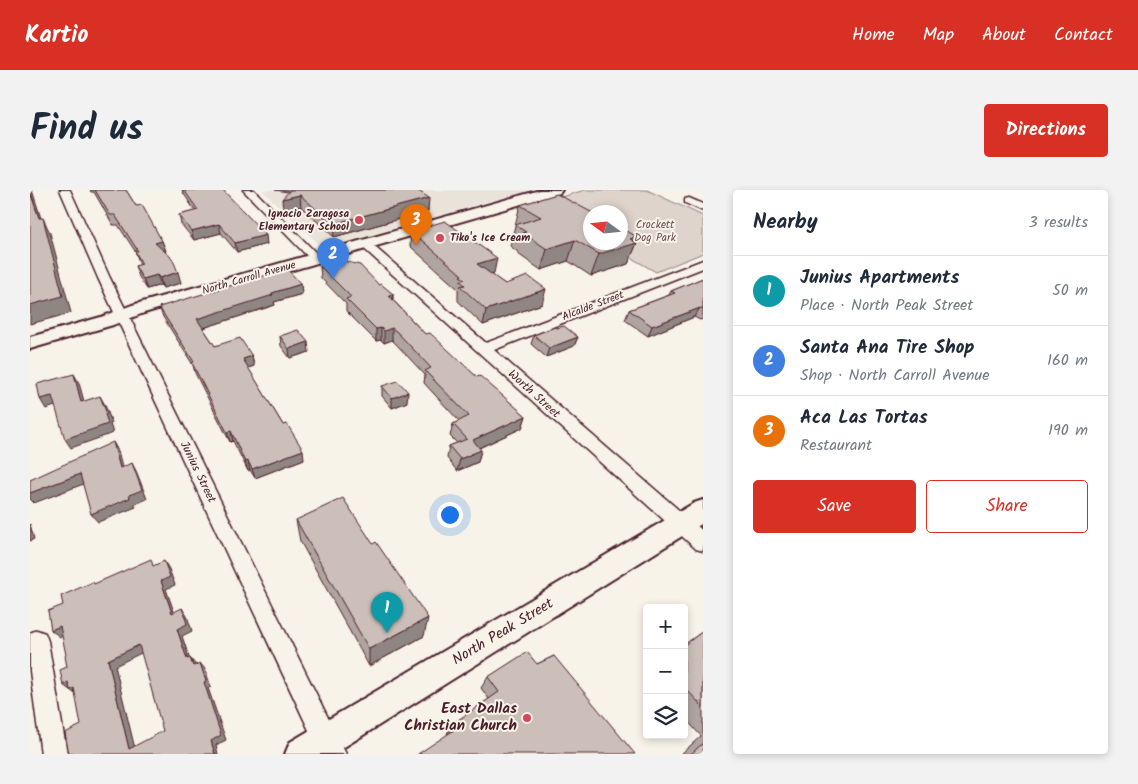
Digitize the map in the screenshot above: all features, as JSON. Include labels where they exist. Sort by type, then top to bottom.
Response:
[{"type":"street","name":"Junius Street","points":[[65,190],[320,749]]},
{"type":"street","points":[[248,190],[315,258]]},
{"type":"street","name":"North Carroll Avenue","points":[[30,343],[315,258],[555,190]]},
{"type":"street","points":[[689,201],[703,208]]},
{"type":"street","name":"Worth Street","points":[[365,244],[484,349],[692,517],[703,544]]},
{"type":"street","name":"Alcalde Street","points":[[484,349],[703,264]]},
{"type":"street","name":"North Peak Street","points":[[320,749],[692,517]]},
{"type":"street","points":[[37,641],[54,754]]},
{"type":"shaded area","name":"Ignacio Zaragosa Elementary School","points":[[262,190],[525,190],[527,191],[323,248]]},
{"type":"green space","name":"Crockett Dog Park","points":[[585,190],[647,190],[703,216],[703,253],[656,272],[617,250],[628,250],[628,205],[583,205],[583,211],[538,204]]},
{"type":"building","points":[[95,190],[126,190],[136,206],[142,205],[162,241],[155,243],[172,258],[178,272],[160,278],[157,275],[143,279],[135,266],[142,264],[135,251],[138,251],[115,215],[110,215]]},
{"type":"building","points":[[184,190],[223,190],[266,235],[235,243],[219,224],[191,231],[179,215],[198,210]]},
{"type":"building","points":[[290,190],[417,190],[429,198],[333,224],[300,195],[282,199]]},
{"type":"building","points":[[30,192],[39,218],[43,218],[63,296],[30,305]]},
{"type":"building","points":[[557,194],[583,208],[583,245],[575,240],[547,249],[523,233],[526,232],[515,225],[541,217],[520,205]]},
{"type":"building","points":[[445,221],[497,258],[477,264],[505,284],[528,276],[546,289],[486,310],[460,286],[465,285],[460,281],[465,279],[460,276],[462,275],[411,231]]},
{"type":"building","points":[[628,232],[636,236],[630,239],[637,243],[628,246]]},
{"type":"building","points":[[592,250],[613,250],[599,254]]},
{"type":"building","points":[[339,260],[360,265],[379,285],[381,284],[393,294],[389,296],[425,334],[430,333],[477,377],[480,376],[526,416],[473,440],[481,450],[460,459],[449,446],[467,439],[453,424],[469,416],[425,371],[431,368],[397,332],[392,328],[384,331],[381,328],[376,329],[346,299],[351,297],[320,266]]},
{"type":"building","points":[[287,269],[301,284],[197,319],[215,346],[240,338],[252,356],[243,359],[283,425],[287,424],[303,450],[252,469],[248,461],[245,462],[231,431],[227,432],[192,363],[194,362],[159,307]]},
{"type":"building","points":[[703,278],[703,310],[700,308],[652,326],[629,310],[675,293],[671,291]]},
{"type":"building","points":[[564,326],[578,337],[549,348],[534,335],[555,327]]},
{"type":"building","points":[[298,330],[308,342],[289,349],[280,336]]},
{"type":"building","points":[[74,374],[81,402],[100,396],[107,414],[105,414],[108,424],[65,439],[52,396],[40,399],[37,384]]},
{"type":"building","points":[[398,381],[408,392],[392,398],[382,386]]},
{"type":"building","points":[[113,442],[120,468],[132,463],[142,490],[129,495],[130,498],[91,514],[80,474],[30,493],[30,480]]},
{"type":"building","points":[[343,498],[373,544],[376,542],[428,618],[369,649],[296,520]]},
{"type":"building","points":[[151,559],[153,566],[164,561],[170,577],[161,581],[172,613],[182,608],[187,624],[177,629],[187,659],[190,658],[193,666],[200,663],[221,735],[211,741],[215,754],[69,754],[65,733],[81,725],[74,688],[70,690],[68,682],[63,685],[60,670],[67,667],[60,626],[51,630],[48,611],[63,605],[61,596],[93,582],[94,584]],"holes":[[[139,645],[163,731],[129,749],[108,660]]]},
{"type":"building","points":[[703,631],[703,707],[688,691],[688,642]]},
{"type":"building","name":"East Dallas Christian Church","points":[[527,652],[537,664],[554,656],[635,754],[418,754],[454,730],[451,725],[499,692],[488,677]]},
{"type":"building","points":[[703,743],[703,754],[691,754]]},
{"type":"place","name":"Ignacio Zaragosa Elementary School","points":[[359,220]]},
{"type":"place","name":"Tiko's Ice Cream","points":[[440,238]]},
{"type":"place","name":"Aca Las Tortas","points":[[416,245]]},
{"type":"place","name":"Santa Ana Tire Shop","points":[[333,279]]},
{"type":"place","name":"Junius Apartments","points":[[387,633]]},
{"type":"place","name":"East Dallas Christian Church","points":[[527,718]]}]
